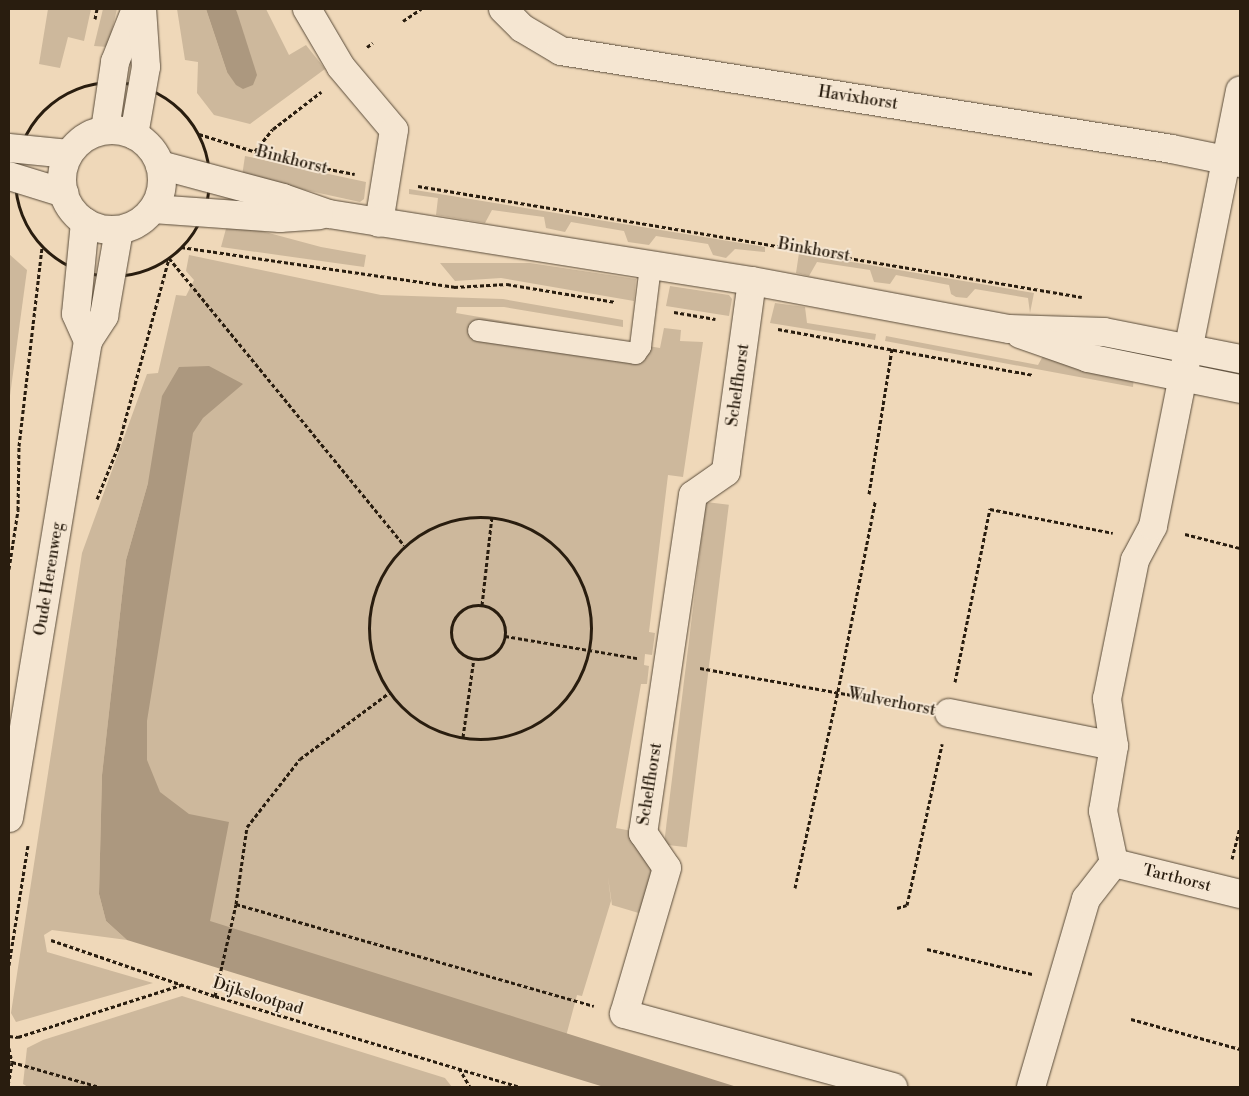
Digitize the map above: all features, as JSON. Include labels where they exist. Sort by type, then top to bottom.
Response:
[{"type":"street","points":[[105,130],[115,62],[136,9]]},
{"type":"street","points":[[134,135],[146,67],[142,9]]},
{"type":"street","points":[[307,9],[343,71],[394,130],[379,222]]},
{"type":"street","name":"Havixhorst","points":[[503,9],[522,28],[561,51],[1233,162]]},
{"type":"street","points":[[1031,1087],[1063,985],[1086,899],[1114,863],[1104,811],[1114,746],[1107,699],[1135,560],[1149,533],[1189,347],[1233,162],[1240,91]]},
{"type":"street","points":[[105,130],[134,135],[153,150],[160,165],[162,188],[153,209],[138,222],[119,230],[101,229],[85,222],[72,210],[64,193],[62,173],[69,154],[88,136],[105,130]]},
{"type":"street","points":[[9,148],[69,154]]},
{"type":"street","points":[[160,165],[283,198],[329,214],[752,281],[1010,329],[1104,332],[1189,347],[1240,359]]},
{"type":"street","points":[[9,176],[64,193]]},
{"type":"street","points":[[153,209],[280,218],[329,214]]},
{"type":"street","points":[[85,222],[76,314],[88,341]]},
{"type":"street","name":"Oude Herenweg","points":[[9,818],[88,341],[104,316],[119,230]]},
{"type":"street","name":"Schelfhorst","points":[[624,1014],[667,868],[643,833],[693,495],[726,472],[752,281]]},
{"type":"street","points":[[1010,329],[1088,358],[1240,389]]},
{"type":"street","name":"Wulverhorst","points":[[949,713],[1114,746]]},
{"type":"street","name":"Tarthorst","points":[[1114,863],[1240,894]]},
{"type":"street","points":[[624,1014],[893,1087]]},
{"type":"lane","points":[[478,330],[635,354],[640,346],[650,266]]},
{"type":"path","points":[[402,21],[421,9]]},
{"type":"path","points":[[255,152],[273,129],[343,71]]},
{"type":"path","name":"Binkhorst","points":[[175,105],[198,134],[282,160],[386,180],[1092,298]]},
{"type":"path","points":[[9,569],[18,510],[18,446],[42,247]]},
{"type":"path","points":[[143,364],[169,258],[181,247]]},
{"type":"path","points":[[169,258],[404,545]]},
{"type":"path","points":[[869,494],[892,349]]},
{"type":"path","points":[[794,888],[838,691],[875,502]]},
{"type":"path","points":[[897,908],[907,905],[949,713],[990,509],[1240,548]]},
{"type":"path","points":[[470,516],[492,516],[540,533],[567,557],[585,589],[592,625],[585,669],[571,692],[546,718],[515,734],[480,740],[445,734],[414,718],[389,693],[374,664],[368,633],[371,600],[383,571],[404,545],[434,526],[470,516]]},
{"type":"path","points":[[482,605],[492,516]]},
{"type":"path","points":[[482,605],[501,618],[504,636],[496,651],[488,657],[474,658],[456,647],[451,631],[456,615],[462,609],[482,605]]},
{"type":"path","name":"Wulverhorst","points":[[504,636],[838,691],[949,713]]},
{"type":"path","points":[[463,737],[474,658]]},
{"type":"path","points":[[214,996],[236,904],[247,827],[300,758],[389,693]]},
{"type":"path","points":[[236,904],[624,1014]]},
{"type":"path","name":"Dijkslootpad","points":[[51,940],[214,996],[521,1087]]},
{"type":"path","points":[[927,949],[1019,969],[1063,985]]},
{"type":"path","points":[[9,1036],[18,1037],[181,985]]},
{"type":"path","points":[[1131,1019],[1240,1050]]},
{"type":"path","points":[[9,1048],[12,1062],[9,1082]]},
{"type":"path","points":[[12,1062],[100,1087]]},
{"type":"path","points":[[459,1068],[470,1087]]},
{"type":"shaded area","points":[[48,9],[91,9],[84,41],[68,37],[60,68],[39,64]]},
{"type":"shaded area","points":[[103,9],[117,9],[108,47],[94,46]]},
{"type":"shaded area","points":[[177,9],[206,9],[227,72],[241,30],[236,9],[266,9],[289,55],[306,45],[325,69],[250,124],[214,115],[197,93],[198,62],[185,60]]},
{"type":"shaded area","points":[[206,9],[236,9],[257,75],[253,85],[243,89],[236,85],[227,72]]},
{"type":"shaded area","points":[[245,156],[366,182],[364,199],[360,202],[242,176]]},
{"type":"shaded area","points":[[409,189],[765,247],[765,252],[735,249],[726,258],[713,255],[708,244],[656,236],[649,245],[628,242],[624,231],[571,222],[565,232],[546,228],[544,217],[492,210],[485,223],[436,215],[438,198],[409,194]]},
{"type":"shaded area","points":[[227,225],[243,226],[321,247],[366,255],[364,267],[221,247]]},
{"type":"shaded area","points":[[799,253],[1034,293],[1030,313],[1028,298],[975,289],[967,298],[956,297],[951,294],[949,285],[896,275],[890,284],[874,282],[870,270],[817,262],[809,276],[796,273]]},
{"type":"shaded area","points":[[9,254],[27,270],[9,403]]},
{"type":"shaded area","points":[[189,255],[381,295],[503,299],[623,320],[623,327],[504,307],[457,307],[456,313],[660,348],[664,328],[681,330],[680,341],[703,342],[683,477],[668,475],[649,632],[655,633],[652,655],[645,654],[644,665],[649,666],[647,684],[641,684],[616,828],[643,833],[667,868],[652,917],[612,905],[608,877],[611,901],[582,996],[577,995],[561,1055],[123,890],[148,483],[126,560],[102,775],[99,894],[106,921],[127,940],[52,930],[44,935],[47,952],[153,983],[16,1022],[11,1013],[82,553],[147,374],[158,373],[176,295],[186,296],[194,280],[186,271]]},
{"type":"shaded area","points":[[440,263],[530,263],[636,279],[634,301],[501,278],[455,281]]},
{"type":"shaded area","points":[[670,286],[729,295],[732,299],[729,316],[666,306]]},
{"type":"shaded area","points":[[775,303],[805,307],[807,323],[876,334],[875,340],[770,323]]},
{"type":"shaded area","points":[[886,336],[1038,365],[1044,354],[1134,376],[1133,387],[885,341]]},
{"type":"shaded area","points":[[209,366],[243,384],[203,418],[193,433],[147,721],[147,760],[160,792],[189,814],[229,822],[210,921],[737,1087],[604,1087],[127,940],[106,921],[99,894],[102,775],[126,560],[148,483],[162,396],[179,367]]},
{"type":"shaded area","points":[[706,502],[729,505],[687,847],[664,844]]},
{"type":"shaded area","points":[[182,996],[445,1078],[452,1087],[28,1087],[23,1084],[27,1048],[43,1040]]}]
